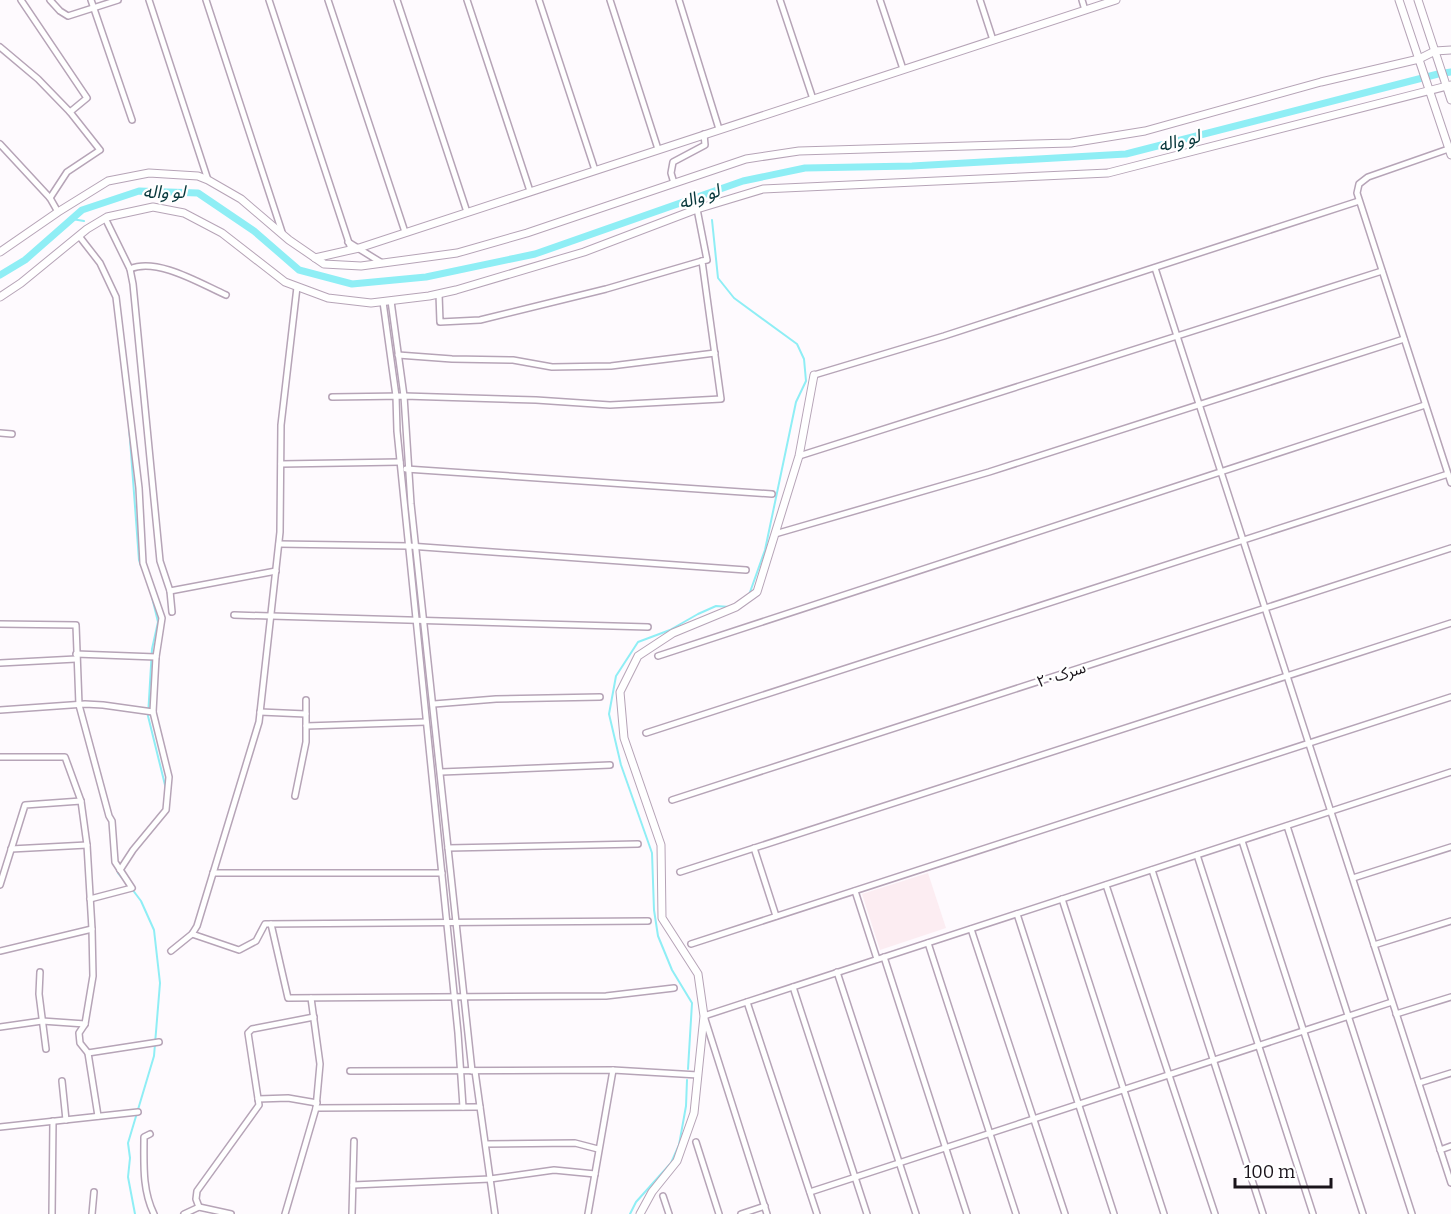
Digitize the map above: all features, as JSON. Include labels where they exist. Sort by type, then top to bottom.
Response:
[{"type":"street","points":[[21,0],[87,98],[70,112]]},
{"type":"street","points":[[50,0],[68,16],[118,0]]},
{"type":"street","points":[[91,0],[132,120]]},
{"type":"street","points":[[148,0],[208,180]]},
{"type":"street","points":[[206,0],[282,235]]},
{"type":"street","points":[[269,0],[352,246],[382,263]]},
{"type":"street","points":[[328,0],[405,232]]},
{"type":"street","points":[[397,0],[467,212]]},
{"type":"street","points":[[467,0],[530,191]]},
{"type":"street","points":[[539,0],[595,170]]},
{"type":"street","points":[[610,0],[658,149]]},
{"type":"street","points":[[678,0],[719,129]]},
{"type":"street","points":[[780,0],[813,99]]},
{"type":"street","points":[[880,0],[903,69]]},
{"type":"street","points":[[980,0],[993,40]]},
{"type":"street","points":[[1082,0],[1085,10]]},
{"type":"street","points":[[315,258],[405,232],[1116,0]]},
{"type":"street","points":[[1399,0],[1450,151],[1362,180],[1357,193],[1451,483]]},
{"type":"street","points":[[1418,0],[1451,100]]},
{"type":"street","points":[[0,47],[70,112],[100,150],[67,172],[50,198]]},
{"type":"street","points":[[0,252],[108,181],[149,173],[198,177],[208,180],[241,200],[282,235],[324,264],[361,266],[467,250],[527,233],[746,159],[799,151],[1071,143],[1134,133],[1321,82],[1420,62],[1451,50]]},
{"type":"street","points":[[0,297],[105,218],[153,207],[184,213],[222,233],[285,282],[328,298],[371,303],[439,294],[584,252],[697,209],[763,189],[1108,173],[1428,87],[1447,84]]},
{"type":"street","points":[[674,183],[671,174],[673,162],[705,145],[704,134]]},
{"type":"street","points":[[0,144],[50,198],[58,212]]},
{"type":"street","points":[[767,1214],[704,1016],[698,974],[662,918],[661,845],[624,738],[620,692],[638,656],[673,633],[736,607],[757,592],[799,456],[814,375],[1359,201]]},
{"type":"street","points":[[439,294],[440,322],[480,320],[606,289],[707,260],[697,209]]},
{"type":"street","points":[[105,218],[130,269],[133,284],[160,561],[170,591],[172,612]]},
{"type":"street","points":[[79,236],[100,263],[116,297],[139,488],[143,563],[162,618],[156,657],[153,712],[169,777],[166,810],[133,850],[120,870]]},
{"type":"street","points":[[332,397],[404,396],[610,405],[721,399],[702,261]]},
{"type":"street","points":[[130,269],[136,266],[160,268],[226,295]]},
{"type":"street","points":[[1155,268],[1451,1183]]},
{"type":"street","points":[[799,456],[1382,271]]},
{"type":"street","points":[[171,951],[192,934],[197,926],[259,722],[279,544],[281,425],[297,286]]},
{"type":"street","points":[[387,301],[404,396],[408,469],[464,996],[495,1214]]},
{"type":"street","points":[[387,301],[463,1107]]},
{"type":"street","points":[[775,534],[989,472],[1404,339]]},
{"type":"street","points":[[398,355],[513,360],[552,367],[600,367],[715,353]]},
{"type":"street","points":[[658,656],[1425,405]]},
{"type":"street","points":[[0,433],[12,434]]},
{"type":"street","points":[[281,464],[401,466],[408,469],[771,494]]},
{"type":"street","points":[[646,733],[1448,474]]},
{"type":"street","points":[[279,544],[409,546],[746,570]]},
{"type":"street","name":"سرک۲۰","points":[[672,800],[1451,548]]},
{"type":"street","points":[[170,591],[276,571]]},
{"type":"street","points":[[234,615],[648,627]]},
{"type":"street","points":[[680,872],[1451,623]]},
{"type":"street","points":[[0,624],[76,625],[79,705],[112,821],[116,862],[132,888],[90,899]]},
{"type":"street","points":[[0,663],[76,657],[156,657]]},
{"type":"street","points":[[691,944],[1451,697]]},
{"type":"street","points":[[434,704],[496,699],[600,698]]},
{"type":"street","points":[[295,796],[306,742],[306,700]]},
{"type":"street","points":[[0,710],[103,705],[153,712]]},
{"type":"street","points":[[260,712],[306,714]]},
{"type":"street","points":[[306,726],[426,722]]},
{"type":"street","points":[[0,757],[65,757],[81,801],[87,845],[93,976],[85,1024],[78,1033],[80,1043],[88,1053],[98,1116]]},
{"type":"street","points":[[441,772],[610,765]]},
{"type":"street","points":[[704,1016],[1451,772]]},
{"type":"street","points":[[0,885],[25,805],[81,801]]},
{"type":"street","points":[[1287,826],[1412,1214]]},
{"type":"street","points":[[1242,841],[1363,1214]]},
{"type":"street","points":[[448,848],[638,844]]},
{"type":"street","points":[[11,849],[87,845]]},
{"type":"street","points":[[1353,878],[1451,847]]},
{"type":"street","points":[[754,848],[776,916]]},
{"type":"street","points":[[1197,855],[1313,1214]]},
{"type":"street","points":[[1152,870],[1263,1214]]},
{"type":"street","points":[[213,873],[442,873]]},
{"type":"street","points":[[1106,885],[1215,1214]]},
{"type":"street","points":[[855,891],[967,1214]]},
{"type":"street","points":[[1062,899],[1164,1214]]},
{"type":"street","points":[[1017,914],[1114,1214]]},
{"type":"street","points":[[192,934],[239,951],[256,941],[265,924],[648,921]]},
{"type":"street","points":[[1374,945],[1451,921]]},
{"type":"street","points":[[271,924],[288,998],[606,996],[674,988]]},
{"type":"street","points":[[0,951],[92,929]]},
{"type":"street","points":[[971,929],[1065,1214]]},
{"type":"street","points":[[928,943],[1016,1214]]},
{"type":"street","points":[[40,972],[39,994],[46,1049]]},
{"type":"street","points":[[837,972],[916,1214]]},
{"type":"street","points":[[793,987],[867,1214]]},
{"type":"street","points":[[1396,1014],[1451,997]]},
{"type":"street","points":[[285,1214],[316,1106],[320,1064],[311,998]]},
{"type":"street","points":[[747,1002],[817,1214]]},
{"type":"street","points":[[810,1191],[1392,1002]]},
{"type":"street","points":[[640,1214],[652,1192],[677,1161],[694,1113],[704,1016]]},
{"type":"street","points":[[231,1214],[206,1211],[199,1207],[196,1199],[197,1191],[259,1105],[248,1034],[252,1029],[314,1017]]},
{"type":"street","points":[[0,1027],[42,1021],[85,1024]]},
{"type":"street","points":[[88,1053],[159,1042]]},
{"type":"street","points":[[350,1071],[613,1071],[698,1075]]},
{"type":"street","points":[[588,1214],[613,1071]]},
{"type":"street","points":[[1419,1083],[1451,1073]]},
{"type":"street","points":[[62,1081],[66,1120]]},
{"type":"street","points":[[258,1099],[288,1098],[316,1106],[480,1107]]},
{"type":"street","points":[[0,1127],[138,1112]]},
{"type":"street","points":[[52,1214],[53,1121]]},
{"type":"street","points":[[150,1134],[144,1137],[144,1175],[149,1205],[154,1214]]},
{"type":"street","points":[[352,1214],[354,1141]]},
{"type":"street","points":[[696,1142],[719,1214]]},
{"type":"street","points":[[486,1144],[575,1143],[598,1149]]},
{"type":"street","points":[[1440,1150],[1451,1146]]},
{"type":"street","points":[[353,1185],[490,1179],[554,1170],[595,1173]]},
{"type":"street","points":[[92,1214],[94,1192]]},
{"type":"street","points":[[663,1196],[669,1214]]},
{"type":"street","points":[[741,1214],[765,1206]]},
{"type":"street","points":[[183,1214],[199,1207]]},
{"type":"shaded area","points":[[928,873],[946,928],[880,950],[862,894]]},
{"type":"waterway","name":"لو واله","points":[[0,275],[25,260],[82,210],[139,191],[198,193],[254,231],[299,270],[352,284],[426,277],[535,254],[743,181],[805,168],[912,166],[1126,154],[1451,72]]},
{"type":"waterway","points":[[72,219],[84,221]]},
{"type":"waterway","points":[[712,220],[718,278],[734,298],[797,344],[804,359],[806,381],[796,402],[765,550],[749,595]]},
{"type":"waterway","points":[[108,275],[115,289]]},
{"type":"waterway","points":[[129,426],[141,566]]},
{"type":"waterway","points":[[152,597],[158,622],[152,649],[148,716],[166,789]]},
{"type":"waterway","points":[[688,1069],[692,1003],[672,970],[658,936],[654,910],[652,853],[621,765],[609,714],[616,676],[638,642],[670,630],[716,606],[730,607]]},
{"type":"waterway","points":[[119,870],[118,873],[124,880]]},
{"type":"waterway","points":[[132,889],[141,901],[154,930],[160,983],[154,1056],[128,1143],[130,1158],[128,1177],[135,1214]]},
{"type":"waterway","points":[[630,1214],[636,1202],[671,1163],[679,1145],[686,1106],[687,1080]]}]
